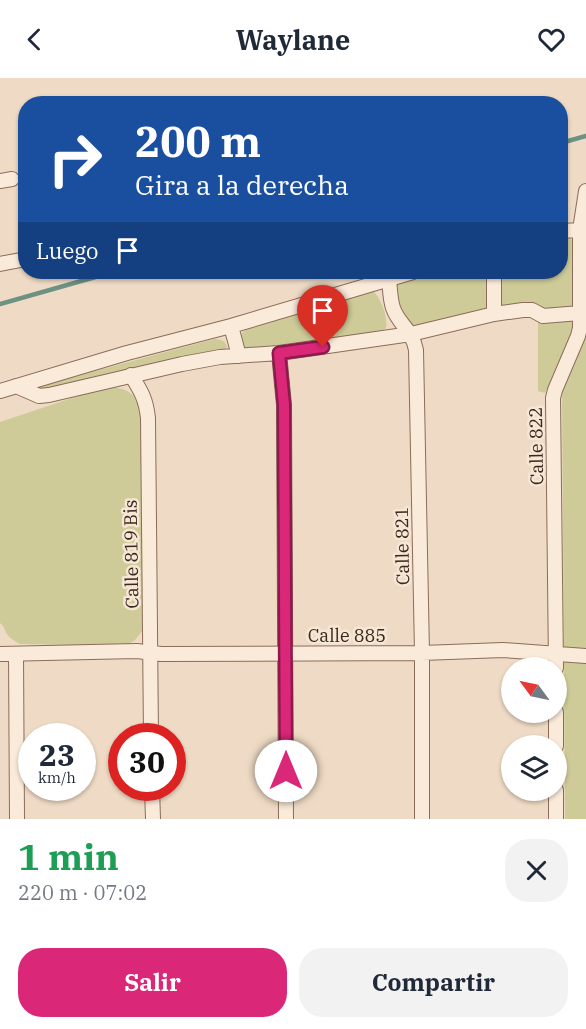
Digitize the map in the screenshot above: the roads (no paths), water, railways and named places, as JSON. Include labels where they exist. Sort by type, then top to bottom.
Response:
[{"type":"street","name":"Calle 822","points":[[556,657],[553,398],[580,328],[580,230],[586,191]]},
{"type":"street","points":[[568,231],[580,230]]},
{"type":"street","points":[[0,264],[18,261]]},
{"type":"street","points":[[0,391],[389,279]]},
{"type":"street","name":"Calle 821","points":[[389,279],[393,307],[411,334],[416,350],[422,653],[422,819]]},
{"type":"street","points":[[494,279],[494,314]]},
{"type":"street","points":[[16,386],[39,396],[45,396],[182,364],[411,334],[523,309],[532,310],[543,316],[580,314]]},
{"type":"street","points":[[231,326],[239,356]]},
{"type":"street","points":[[279,353],[284,405],[286,819]]},
{"type":"street","name":"Calle 819 Bis","points":[[131,375],[143,393],[147,404],[151,723]]},
{"type":"street","name":"Calle 885","points":[[0,654],[137,651],[161,654],[422,653],[503,650],[537,657]]},
{"type":"street","points":[[16,654],[17,819]]},
{"type":"street","name":"Calle 885","points":[[567,659],[586,656]]},
{"type":"street","points":[[152,801],[153,819]]},
{"type":"street","points":[[556,801],[556,819]]},
{"type":"waterway","points":[[568,141],[586,136]]},
{"type":"waterway","points":[[0,304],[88,279]]}]
